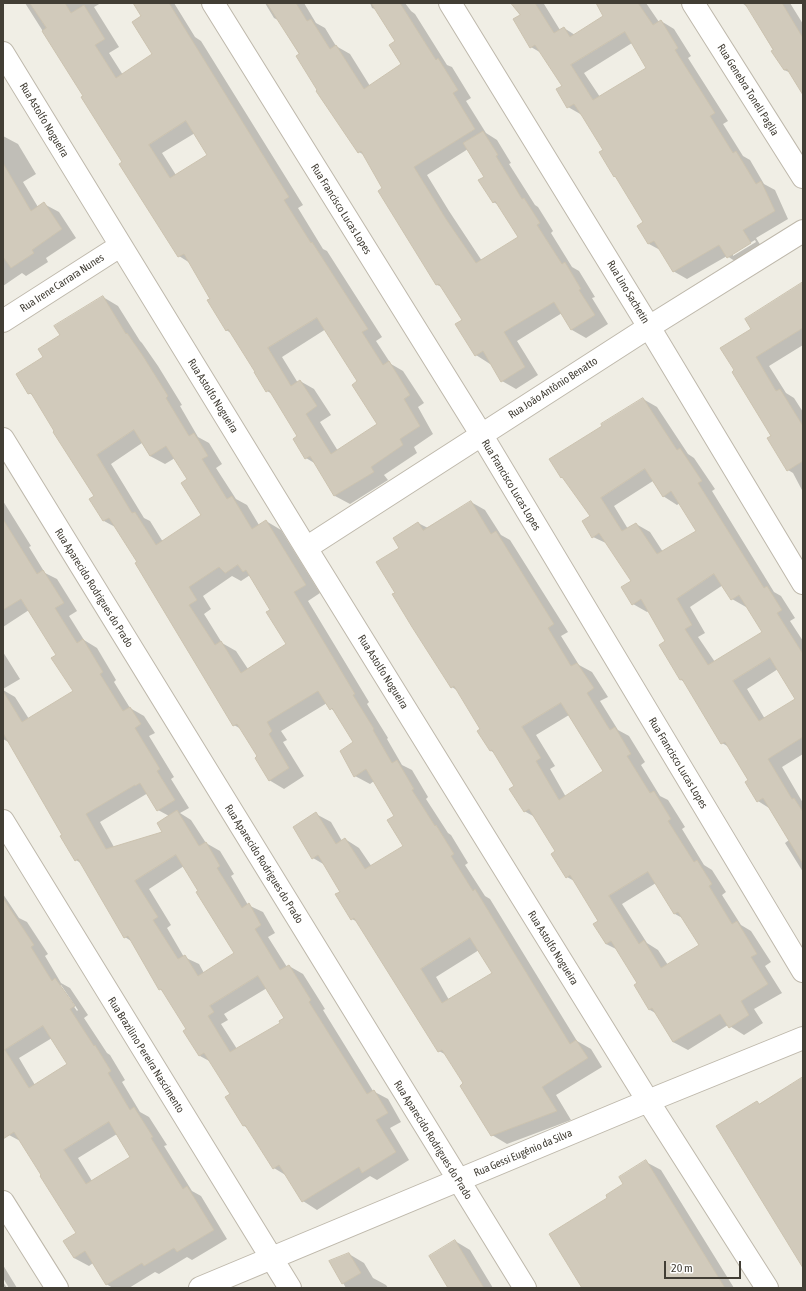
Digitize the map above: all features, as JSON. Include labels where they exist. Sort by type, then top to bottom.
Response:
[{"type":"street","name":"Rua Francisco Lucas Lopes","points":[[213,3],[481,434],[803,971]]},
{"type":"street","name":"Rua Lino Sachetin","points":[[450,3],[649,327],[803,583]]},
{"type":"street","name":"Rua Genebra Toneli Paglia","points":[[693,3],[803,177]]},
{"type":"street","name":"Rua Astolfo Nogueira","points":[[3,53],[10,80],[120,246],[648,1101],[767,1288]]},
{"type":"street","name":"Rua João Antônio Benatto","points":[[306,548],[481,434],[803,231]]},
{"type":"street","name":"Rua Irene Carrara Nunes","points":[[3,321],[120,246]]},
{"type":"street","name":"Rua Aparecido Rodrigues do Prado","points":[[3,439],[525,1288]]},
{"type":"street","name":"Rua Brazilino Pereira Nascimento","points":[[3,821],[290,1288]]},
{"type":"street","name":"Rua Gessi Eugênio da Silva","points":[[200,1288],[803,1038]]},
{"type":"street","points":[[3,1202],[57,1288]]},
{"type":"building","points":[[30,3],[65,3],[71,13],[84,5],[105,39],[95,45],[116,78],[152,54],[132,22],[141,16],[133,3],[169,3],[289,197],[284,200],[368,329],[362,332],[383,365],[389,361],[410,395],[404,399],[420,426],[400,439],[403,445],[371,467],[374,472],[334,496],[310,456],[305,459],[293,439],[297,436],[269,390],[266,392],[228,329],[226,331],[207,300],[210,299],[184,254],[178,257],[119,164],[122,162],[42,31],[46,28]],"holes":[[[186,121],[207,155],[170,178],[149,145]],[[317,318],[357,381],[352,385],[377,424],[331,454],[306,414],[317,406],[300,380],[291,386],[268,348]]]},
{"type":"building","points":[[267,3],[296,3],[307,21],[311,19],[330,49],[336,45],[364,89],[401,64],[389,45],[395,41],[371,3],[400,3],[436,60],[438,58],[458,90],[453,93],[475,129],[414,167],[446,219],[476,263],[518,237],[495,201],[493,203],[478,180],[484,177],[463,143],[483,131],[522,199],[524,198],[540,223],[537,225],[562,264],[565,262],[581,289],[579,290],[595,315],[571,330],[554,302],[504,332],[525,367],[501,382],[483,351],[475,356],[455,324],[462,320],[439,284],[436,285],[378,191],[382,188],[361,151],[358,153],[316,91],[317,90],[296,56],[299,54]]},
{"type":"building","points":[[511,3],[535,3],[554,33],[564,27],[570,37],[603,16],[596,3],[638,3],[653,25],[661,20],[678,48],[675,50],[715,113],[710,116],[733,153],[736,151],[756,184],[761,181],[775,211],[743,230],[751,243],[727,258],[719,245],[673,272],[654,241],[648,244],[637,226],[643,222],[599,152],[603,150],[582,116],[574,104],[567,108],[556,89],[562,86],[535,45],[530,48],[513,19],[520,15]],"holes":[[[625,32],[646,68],[593,100],[571,65]]]},
{"type":"building","points":[[745,3],[782,3],[803,38],[803,95],[787,69],[784,70],[771,51],[773,50]]},
{"type":"building","points":[[3,163],[31,211],[44,202],[62,229],[32,250],[34,253],[11,268],[3,257]]},
{"type":"building","points":[[803,282],[803,328],[756,357],[776,391],[780,389],[803,426],[803,461],[787,471],[767,438],[771,436],[732,372],[734,370],[720,348],[751,329],[745,319]]},
{"type":"building","points":[[103,296],[126,334],[127,333],[143,356],[168,396],[166,398],[189,436],[194,433],[208,456],[202,459],[227,499],[232,496],[252,529],[266,520],[306,585],[294,592],[355,694],[353,695],[374,729],[373,730],[392,763],[397,760],[414,789],[412,790],[454,854],[451,856],[473,891],[475,889],[570,1044],[576,1040],[588,1058],[542,1087],[557,1111],[491,1136],[460,1086],[463,1083],[442,1050],[438,1052],[354,918],[351,920],[335,894],[340,892],[318,855],[312,859],[293,827],[316,812],[336,844],[345,838],[365,869],[403,846],[387,820],[394,816],[366,769],[354,777],[340,751],[353,742],[332,708],[330,710],[318,691],[267,722],[272,731],[269,734],[289,768],[269,781],[255,758],[257,756],[237,724],[233,726],[135,563],[137,562],[109,518],[103,521],[89,499],[94,496],[53,432],[54,431],[31,393],[28,394],[16,374],[43,357],[38,349],[60,335],[54,326]],"holes":[[[134,430],[150,456],[166,446],[187,479],[181,483],[201,515],[156,545],[135,512],[132,513],[97,455]],[[238,565],[243,572],[246,570],[270,610],[266,612],[286,644],[241,673],[221,641],[215,645],[189,605],[197,600],[189,587],[219,567],[225,573]],[[470,938],[492,973],[442,1003],[421,969]]]},
{"type":"building","points":[[643,398],[677,450],[680,448],[702,481],[698,483],[764,588],[767,586],[782,610],[777,613],[803,654],[803,737],[768,759],[792,799],[794,798],[803,812],[803,864],[763,798],[757,802],[745,782],[748,780],[725,742],[721,744],[682,679],[680,680],[659,645],[665,641],[641,599],[632,605],[621,587],[631,581],[599,533],[592,538],[582,521],[590,516],[562,477],[561,478],[549,459],[602,426],[601,424]],"holes":[[[645,469],[663,497],[671,491],[696,531],[657,554],[636,523],[622,531],[601,498]],[[714,574],[731,600],[739,595],[762,632],[708,665],[685,629],[692,625],[677,599]],[[770,658],[795,699],[759,721],[733,681]]]},
{"type":"building","points":[[471,501],[491,534],[496,531],[554,624],[548,628],[571,666],[577,663],[594,688],[587,693],[610,730],[615,727],[631,754],[627,756],[650,793],[654,791],[671,819],[668,821],[694,862],[697,860],[712,884],[709,886],[732,924],[737,921],[757,954],[751,957],[768,984],[741,1001],[749,1015],[729,1028],[720,1014],[673,1042],[652,1008],[649,1010],[634,985],[637,983],[611,941],[606,944],[593,924],[598,921],[570,875],[566,878],[551,854],[555,851],[529,809],[524,812],[509,789],[514,786],[492,750],[490,751],[477,731],[480,729],[454,686],[451,688],[412,627],[392,594],[395,593],[376,562],[399,548],[393,538],[418,522],[423,530]],"holes":[[[561,703],[603,771],[559,800],[536,761],[541,758],[522,727]],[[648,872],[674,914],[678,912],[699,945],[661,968],[644,940],[639,944],[609,896]]]},
{"type":"building","points":[[3,519],[37,574],[43,570],[64,603],[55,608],[77,643],[83,639],[103,672],[100,674],[123,711],[130,707],[141,724],[135,728],[160,769],[157,771],[175,800],[157,811],[140,783],[86,814],[106,849],[162,832],[157,823],[177,810],[199,846],[206,842],[220,866],[217,868],[242,908],[249,903],[261,925],[255,929],[280,970],[289,965],[311,1000],[309,1002],[367,1094],[374,1090],[388,1113],[376,1120],[396,1152],[362,1173],[359,1167],[302,1202],[279,1165],[273,1169],[225,1097],[230,1094],[204,1053],[199,1056],[183,1031],[186,1029],[161,989],[159,990],[128,936],[124,938],[78,859],[75,861],[60,836],[62,835],[3,733],[3,691],[22,722],[73,691],[51,658],[56,655],[21,599],[3,610]],"holes":[[[176,855],[198,891],[196,892],[234,953],[198,976],[185,955],[178,959],[153,920],[158,917],[135,881]],[[258,976],[284,1018],[279,1021],[280,1023],[230,1052],[208,1016],[214,1012],[210,1006]]]},
{"type":"building","points":[[3,898],[34,945],[31,947],[52,981],[55,978],[75,1006],[70,1009],[111,1071],[108,1073],[130,1110],[134,1107],[153,1137],[151,1138],[183,1189],[187,1186],[214,1230],[177,1252],[174,1248],[144,1266],[142,1263],[106,1285],[85,1251],[74,1258],[63,1241],[76,1233],[14,1132],[3,1139]],"holes":[[[43,1026],[67,1064],[29,1088],[5,1050]],[[109,1122],[130,1157],[86,1184],[64,1150]]]},
{"type":"building","points":[[803,1077],[803,1268],[716,1126],[757,1101],[759,1104]]},
{"type":"building","points":[[646,1160],[725,1288],[582,1288],[549,1234],[607,1198],[606,1195],[623,1184],[619,1177]]},
{"type":"building","points":[[455,1240],[484,1288],[448,1288],[429,1256]]},
{"type":"building","points":[[349,1253],[361,1273],[342,1284],[329,1261]]}]
